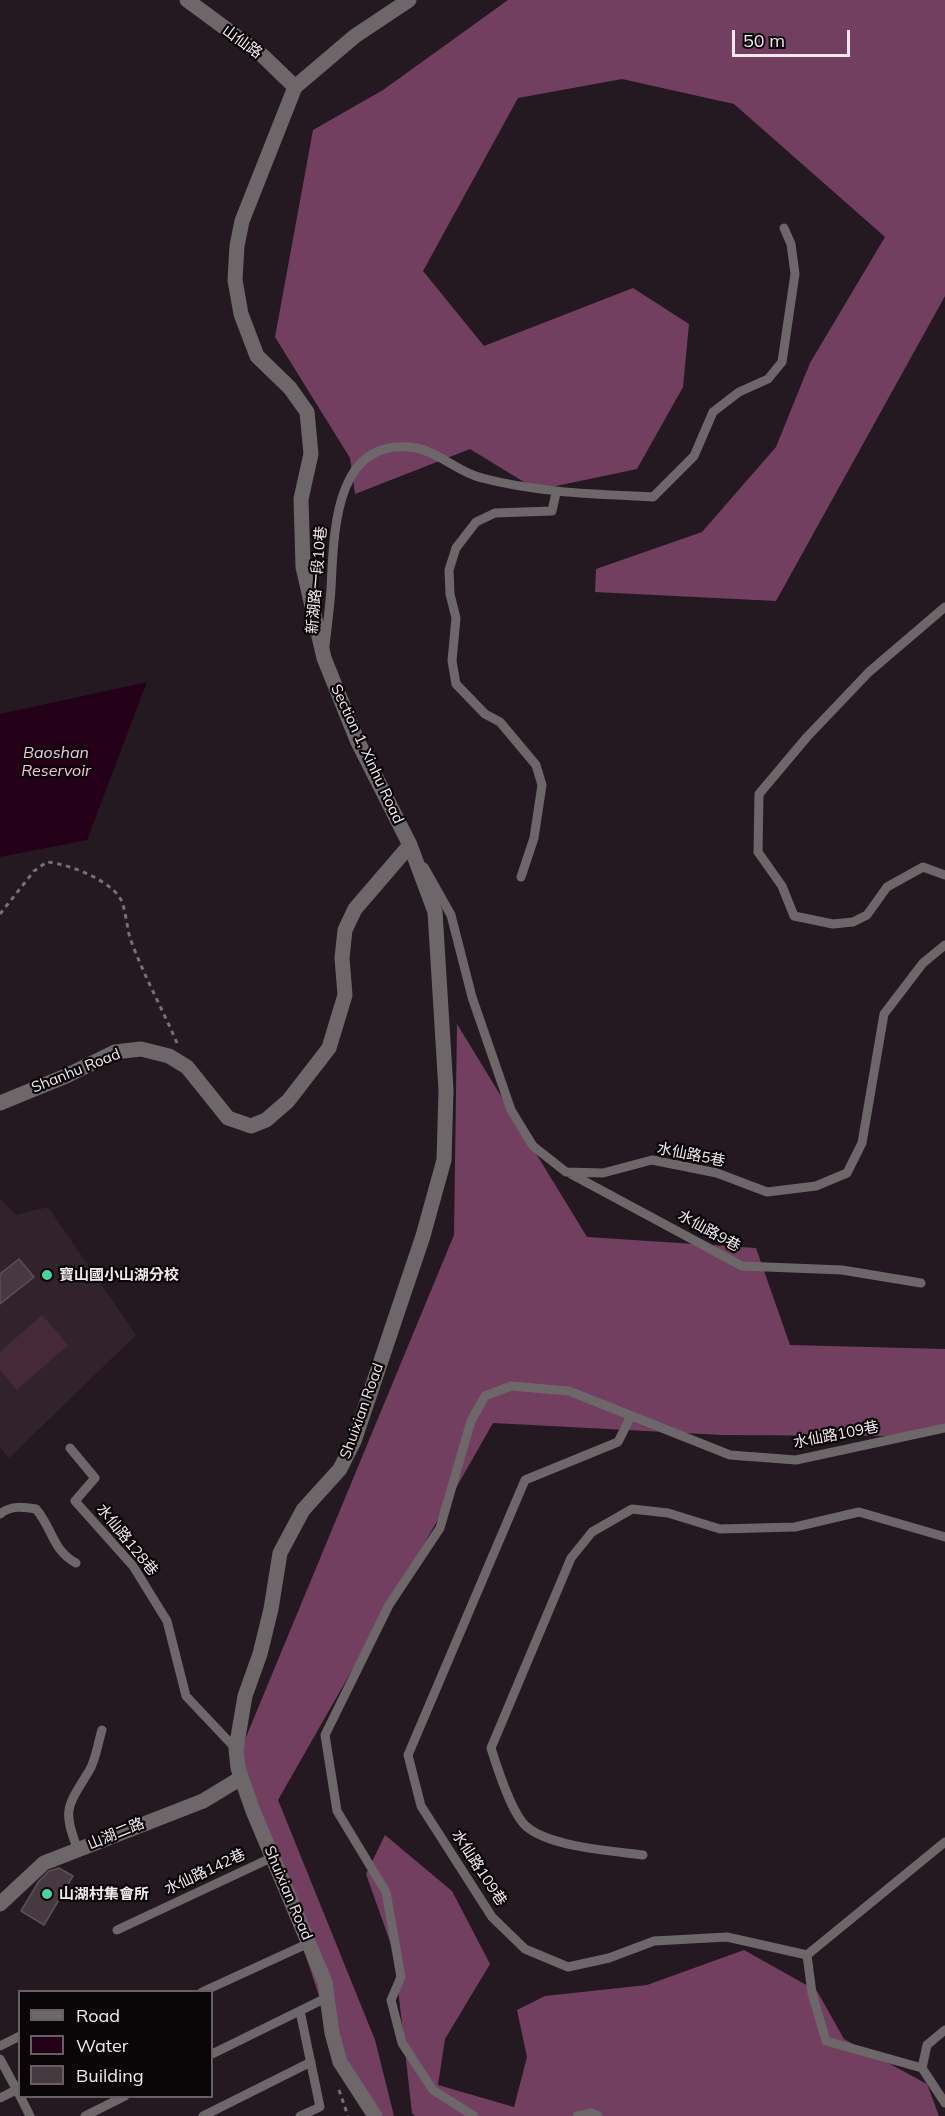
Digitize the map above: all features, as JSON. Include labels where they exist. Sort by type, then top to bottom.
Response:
[{"type":"street","name":"山仙路","points":[[187,0],[263,56],[295,87]]},
{"type":"street","name":"Section 1, Xinhu Road","points":[[409,0],[355,36],[295,87],[242,221],[237,246],[235,280],[241,314],[257,356],[290,388],[307,412],[311,454],[301,499],[303,567],[324,658],[357,740],[410,845]]},
{"type":"street","name":"Shanhu Road","points":[[0,1103],[66,1076],[115,1052],[141,1049],[169,1056],[187,1067],[228,1119],[251,1126],[266,1120],[288,1101],[329,1048],[340,1019],[345,995],[342,958],[345,930],[355,909],[410,845]]},
{"type":"street","name":"Shuixian Road","points":[[375,2116],[340,2062],[332,2033],[325,1982],[241,1778],[236,1749],[245,1696],[260,1654],[271,1609],[280,1553],[290,1530],[303,1510],[340,1469],[354,1441],[423,1236],[444,1160],[446,1090],[435,912],[410,845]]},
{"type":"street","name":"山湖二路","points":[[0,1904],[44,1863],[203,1801],[241,1778]]},
{"type":"lane","name":"新湖路一段10巷","points":[[324,658],[334,538],[346,485],[355,468],[379,449],[417,448],[479,478],[556,493],[653,497],[694,456],[713,412],[739,392],[768,380],[782,362],[795,274],[791,244],[784,228]]},
{"type":"lane","points":[[521,877],[534,838],[542,785],[536,765],[500,722],[479,708],[456,684],[452,661],[456,618],[450,594],[449,570],[456,548],[476,522],[495,513],[552,511],[556,493]]},
{"type":"lane","points":[[945,607],[869,672],[807,737],[759,794],[758,852],[782,886],[794,916],[834,924],[853,922],[867,915],[887,887],[923,867],[945,875]]},
{"type":"lane","points":[[410,845],[451,915],[472,997],[511,1110],[533,1146],[566,1172]]},
{"type":"lane","name":"水仙路5巷","points":[[566,1172],[603,1173],[652,1160],[717,1173],[767,1192],[816,1186],[847,1173],[862,1143],[884,1014],[923,963],[945,945]]},
{"type":"lane","name":"水仙路9巷","points":[[566,1172],[742,1266],[842,1270],[921,1283]]},
{"type":"lane","name":"水仙路109巷","points":[[474,2116],[432,2090],[402,2043],[391,2000],[401,1977],[386,1892],[338,1811],[325,1735],[389,1605],[440,1528],[471,1420],[484,1396],[511,1386],[569,1391],[730,1455],[796,1460],[945,1428]]},
{"type":"lane","name":"水仙路109巷","points":[[631,1416],[618,1442],[525,1480],[408,1755],[421,1806],[492,1917],[525,1949],[568,1967],[609,1958],[654,1941],[727,1937],[807,1955]]},
{"type":"lane","name":"水仙路128巷","points":[[70,1448],[95,1478],[75,1500],[133,1566],[167,1621],[186,1696],[236,1749]]},
{"type":"lane","points":[[0,1514],[6,1509],[22,1507],[36,1509],[44,1518],[62,1556],[76,1563]]},
{"type":"lane","points":[[643,1855],[563,1843],[526,1827],[504,1789],[491,1748],[571,1558],[592,1532],[632,1509],[668,1513],[720,1529],[795,1527],[860,1512],[945,1537]]},
{"type":"lane","points":[[78,1850],[67,1822],[67,1812],[82,1779],[90,1770],[102,1730]]},
{"type":"lane","points":[[945,1842],[807,1955],[812,1993],[826,2041],[922,2068],[945,2103]]},
{"type":"lane","name":"水仙路142巷","points":[[117,1930],[273,1857]]},
{"type":"lane","points":[[206,1990],[309,1943]]},
{"type":"lane","points":[[213,2054],[328,1997]]},
{"type":"lane","points":[[300,2011],[320,2107],[300,2116]]},
{"type":"lane","points":[[922,2068],[927,2045],[945,2030]]},
{"type":"lane","points":[[0,2046],[18,2037]]},
{"type":"lane","points":[[0,2059],[18,2090]]},
{"type":"lane","points":[[203,2116],[311,2062]]},
{"type":"lane","points":[[0,2097],[18,2092]]},
{"type":"lane","points":[[22,2098],[30,2116]]},
{"type":"lane","points":[[85,2116],[123,2098]]},
{"type":"lane","points":[[577,2116],[591,2114],[598,2116]]},
{"type":"path","points":[[0,914],[34,871],[47,862],[60,863],[89,874],[109,888],[121,898],[130,938],[187,1067]]},
{"type":"shaded area","points":[[508,0],[945,0],[945,296],[776,601],[595,592],[596,569],[702,532],[776,447],[810,363],[885,237],[734,104],[622,79],[518,98],[423,271],[484,346],[633,288],[689,324],[683,387],[637,469],[537,490],[470,449],[355,494],[350,458],[275,337],[313,130],[383,90]]},
{"type":"shaded area","points":[[457,1024],[587,1237],[756,1248],[790,1345],[945,1349],[945,1429],[894,1436],[722,1435],[493,1423],[278,1800],[375,2040],[394,2116],[373,2116],[322,2005],[239,1754],[454,1235]]},
{"type":"shaded area","name":"寶山國小山湖分校","points":[[0,1198],[16,1215],[48,1207],[136,1335],[9,1458],[0,1447]]},
{"type":"shaded area","points":[[42,1315],[68,1345],[17,1390],[0,1370],[0,1352]]},
{"type":"shaded area","points":[[385,1835],[452,1891],[490,1964],[445,2039],[438,2085],[514,2107],[527,2057],[517,2010],[545,1996],[647,1985],[744,1950],[817,1991],[844,2039],[927,2084],[939,2116],[415,2116],[412,2113],[394,1953],[366,1874]]},
{"type":"water","name":"Baoshan Reservoir","points":[[147,682],[87,840],[0,857],[0,714]]},
{"type":"building","points":[[19,1259],[34,1277],[0,1304],[0,1274]]},
{"type":"building","name":"山湖村集會所","points":[[59,1868],[73,1876],[44,1925],[21,1911],[39,1881],[49,1871]]},
{"type":"place","name":"寶山國小山湖分校","points":[[47,1275]]},
{"type":"place","name":"山湖村集會所","points":[[47,1894]]}]
